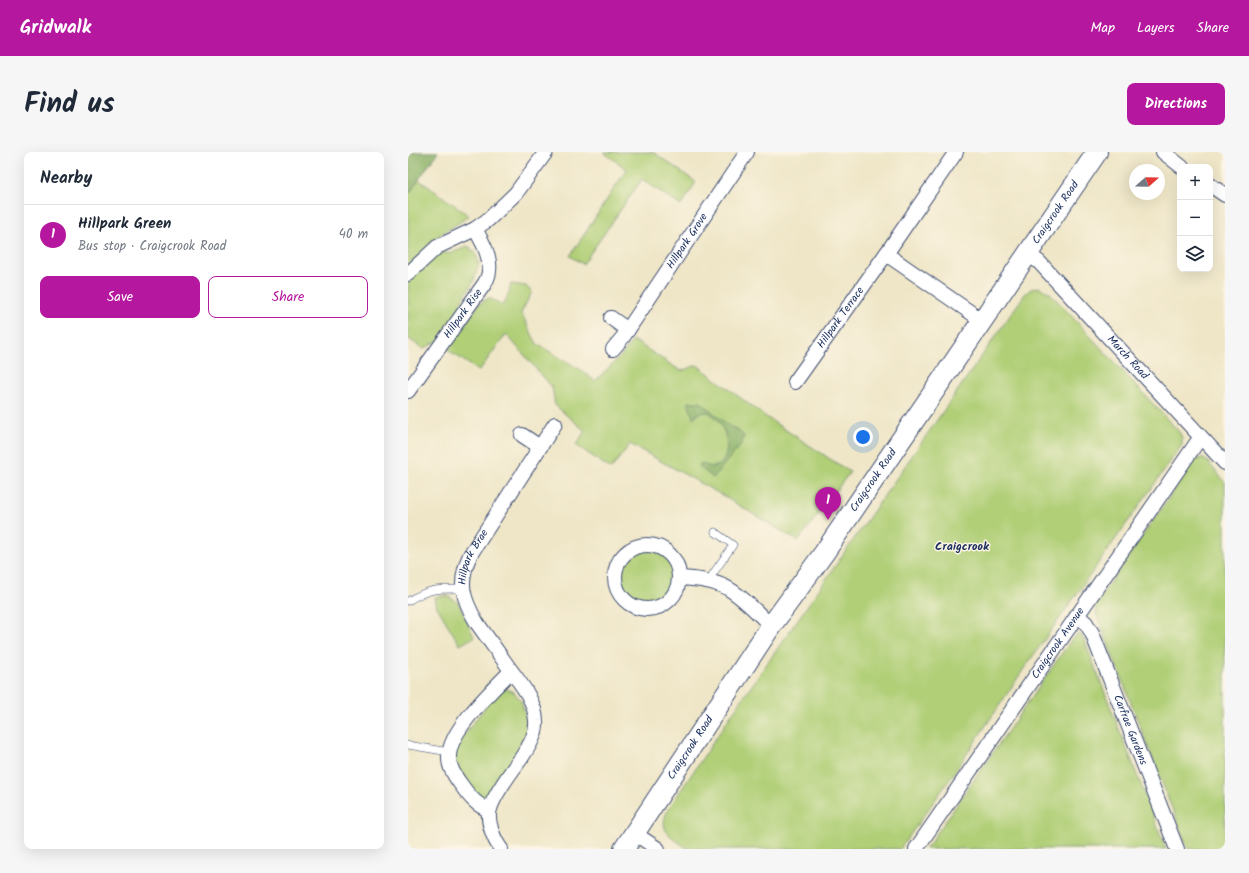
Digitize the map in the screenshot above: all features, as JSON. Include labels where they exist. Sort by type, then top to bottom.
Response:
[{"type":"street","points":[[408,274],[437,247],[476,229],[489,219],[516,194],[546,152]]},
{"type":"street","name":"Hillpark Grove","points":[[614,349],[746,152]]},
{"type":"street","name":"Hillpark Terrace","points":[[796,382],[956,152]]},
{"type":"street","name":"Craigcrook Road","points":[[629,841],[772,626],[824,553],[1097,152]]},
{"type":"street","points":[[1163,152],[1178,164]]},
{"type":"street","points":[[1213,187],[1225,194]]},
{"type":"street","name":"Hillpark Rise","points":[[408,391],[486,283],[489,270],[488,258],[484,245],[476,229]]},
{"type":"street","points":[[886,254],[983,321]]},
{"type":"street","name":"March Road","points":[[1028,254],[1039,262],[1225,464]]},
{"type":"street","points":[[611,318],[628,330]]},
{"type":"street","name":"Hillpark Brae","points":[[489,810],[510,774],[529,746],[535,728],[535,714],[530,700],[477,622],[466,601],[463,589],[463,574],[470,555],[555,424]]},
{"type":"street","points":[[522,436],[540,447]]},
{"type":"street","name":"Craigcrook Avenue","points":[[916,849],[1200,438]]},
{"type":"street","points":[[645,545],[657,546],[672,556],[678,566],[680,578],[677,590],[671,600],[661,606],[650,609],[638,608],[627,602],[617,588],[615,576],[618,565],[624,555],[634,548],[645,545]]},
{"type":"street","points":[[680,578],[708,581],[724,586],[772,626]]},
{"type":"street","name":"Carfrae Gardens","points":[[1077,616],[1086,623],[1092,633],[1177,849]]},
{"type":"street","points":[[501,849],[493,833],[489,810],[472,799],[458,781],[449,762],[449,752],[458,732],[481,703],[511,671]]},
{"type":"street","points":[[629,841],[658,849]]},
{"type":"lane","points":[[708,581],[733,545],[715,532]]},
{"type":"lane","points":[[408,601],[430,590],[463,589]]},
{"type":"lane","points":[[408,745],[449,752]]},
{"type":"green space","points":[[408,152],[438,152],[408,195]]},
{"type":"green space","points":[[603,152],[653,152],[696,182],[681,206],[642,179],[583,264],[570,256],[627,169]]},
{"type":"green space","points":[[419,180],[469,216],[437,237],[408,266],[408,195]]},
{"type":"green space","points":[[467,246],[475,252],[479,264],[473,282],[460,303],[462,306],[438,341],[423,349],[408,338],[408,280],[439,252],[454,252]]},
{"type":"green space","points":[[511,284],[526,286],[532,292],[521,313],[537,344],[581,370],[595,381],[621,356],[633,340],[681,371],[697,365],[766,417],[850,472],[798,541],[720,494],[630,444],[611,469],[576,445],[585,431],[555,405],[552,387],[506,334],[479,371],[448,350],[479,304],[489,298],[503,305],[509,293]]},
{"type":"green space","points":[[1037,287],[1050,293],[1180,433],[1182,445],[1023,670],[952,776],[900,849],[688,849],[671,836],[665,828],[665,816],[669,808],[734,711],[1025,294],[1031,289]]},
{"type":"green space","points":[[688,402],[701,402],[728,425],[739,431],[744,436],[742,443],[713,478],[699,466],[701,463],[712,467],[719,465],[724,458],[727,450],[723,428],[717,419],[708,412],[699,413],[693,418]]},
{"type":"green space","points":[[1197,459],[1204,459],[1207,461],[1225,482],[1225,849],[1188,849],[1097,616],[1095,606]]},
{"type":"green space","points":[[647,550],[657,552],[666,558],[672,567],[674,577],[672,587],[666,596],[657,602],[647,604],[637,602],[628,596],[622,587],[620,577],[622,567],[628,558],[637,552]]},
{"type":"green space","points":[[447,596],[458,602],[474,637],[460,645],[437,607],[435,597]]},
{"type":"green space","points":[[1076,635],[1081,635],[1085,642],[1166,849],[926,849],[1072,639]]},
{"type":"green space","points":[[506,689],[514,692],[521,701],[527,720],[528,729],[522,743],[488,798],[481,800],[469,787],[455,762],[457,744],[494,696]]},
{"type":"place","name":"Hillpark Green","points":[[828,520]]},
{"type":"district","name":"Craigcrook","points":[[962,546]]}]
